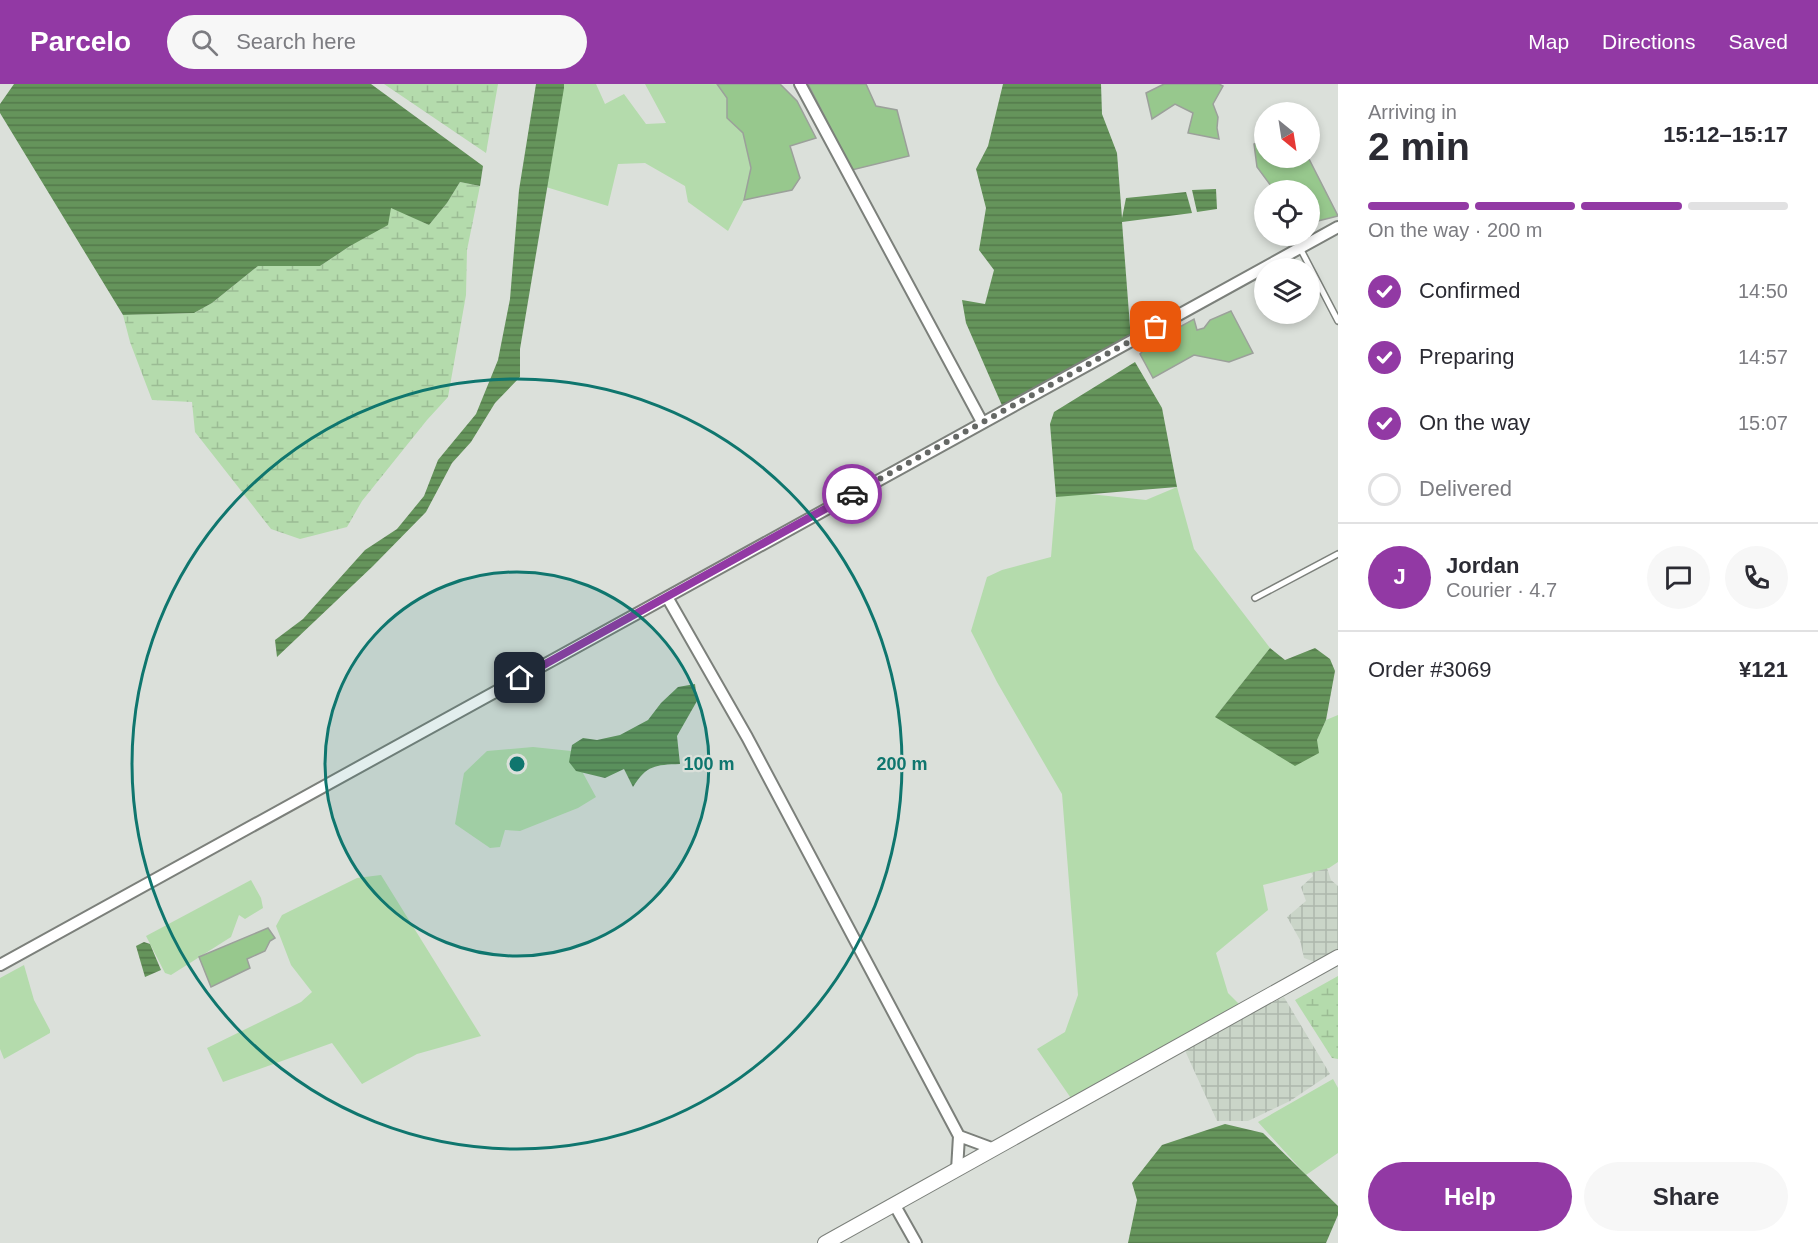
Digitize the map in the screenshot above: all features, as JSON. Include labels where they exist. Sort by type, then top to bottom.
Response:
[{"type":"street","points":[[800,84],[982,422]]},
{"type":"street","points":[[0,965],[1338,227]]},
{"type":"street","points":[[667,597],[747,737],[959,1136],[957,1170]]},
{"type":"street","points":[[825,1243],[1338,957]]},
{"type":"street","points":[[959,1136],[994,1149]]},
{"type":"street","points":[[894,1204],[916,1243]]},
{"type":"lane","points":[[1300,248],[1338,321]]},
{"type":"lane","points":[[1255,598],[1338,554]]},
{"type":"shaded area","points":[[14,84],[371,84],[483,166],[480,186],[460,182],[429,225],[391,208],[388,225],[320,266],[258,266],[212,303],[194,313],[123,315],[0,113],[0,104]]},
{"type":"shaded area","points":[[536,84],[564,84],[564,88],[520,349],[520,377],[495,403],[471,442],[452,463],[426,512],[277,657],[275,640],[303,619],[365,550],[397,529],[424,496],[438,460],[476,414],[498,360],[510,299],[519,190]]},
{"type":"shaded area","points":[[1003,84],[1101,84],[1102,114],[1117,153],[1122,218],[1126,198],[1186,192],[1192,213],[1122,222],[1131,340],[1004,410],[966,323],[962,300],[985,304],[994,270],[979,250],[986,208],[976,169],[988,146]]},
{"type":"shaded area","points":[[1216,189],[1217,209],[1197,212],[1192,190]]},
{"type":"shaded area","points":[[1135,362],[1162,408],[1177,487],[1056,497],[1050,424],[1054,412]]},
{"type":"shaded area","points":[[1270,648],[1285,660],[1315,648],[1330,659],[1335,671],[1326,720],[1317,740],[1319,753],[1295,766],[1215,717]]},
{"type":"shaded area","points":[[695,684],[697,701],[677,736],[680,764],[664,765],[647,770],[633,787],[624,769],[605,778],[576,771],[569,762],[572,745],[583,738],[597,740],[620,735],[648,720],[661,703],[678,687]]},
{"type":"shaded area","points":[[1325,862],[1331,880],[1338,886],[1338,957],[1323,965],[1304,958],[1300,940],[1287,917],[1306,901],[1301,887],[1313,876],[1309,868]]},
{"type":"shaded area","points":[[144,942],[150,944],[161,970],[145,977],[136,946]]},
{"type":"shaded area","points":[[1284,997],[1330,1074],[1290,1101],[1248,1121],[1217,1121],[1182,1044]]},
{"type":"shaded area","points":[[1225,1124],[1263,1133],[1338,1206],[1338,1215],[1326,1243],[1128,1243],[1137,1200],[1132,1183],[1162,1145]]},
{"type":"green space","points":[[384,84],[498,84],[486,153]]},
{"type":"green space","points":[[564,84],[596,84],[605,104],[624,94],[646,124],[666,123],[645,84],[717,84],[727,98],[727,118],[743,133],[751,168],[744,200],[728,231],[688,202],[685,186],[645,163],[618,164],[608,206],[546,187]]},
{"type":"green space","points":[[460,182],[480,186],[467,250],[466,295],[448,397],[362,501],[347,527],[300,539],[271,529],[195,432],[192,402],[152,400],[130,342],[123,315],[194,313],[212,303],[258,266],[320,266],[350,246],[391,207],[429,225]]},
{"type":"green space","points":[[1177,487],[1194,549],[1270,648],[1216,716],[1317,740],[1326,720],[1338,715],[1338,862],[1329,868],[1263,885],[1268,910],[1216,953],[1228,993],[1244,1009],[1075,1104],[1037,1049],[1065,1032],[1078,995],[1062,794],[997,682],[971,631],[987,577],[1002,570],[1051,557],[1056,497],[1080,493],[1146,500]]},
{"type":"green space","points":[[533,747],[571,751],[596,797],[578,808],[520,831],[505,830],[500,847],[490,848],[455,824],[464,773],[487,751]]},
{"type":"green space","points":[[381,875],[481,1036],[417,1054],[362,1084],[332,1043],[223,1082],[207,1048],[301,1002],[312,992],[291,965],[276,926],[282,915],[357,878]]},
{"type":"green space","points":[[251,880],[261,898],[263,908],[245,919],[239,915],[231,937],[171,975],[165,973],[146,936]]},
{"type":"green space","points":[[24,965],[34,1000],[50,1033],[4,1059],[0,1049],[0,978]]},
{"type":"green space","points":[[1338,976],[1338,1059],[1332,1058],[1295,1000]]},
{"type":"green space","points":[[1333,1079],[1338,1088],[1338,1153],[1306,1175],[1258,1122]]},
{"type":"building","points":[[717,84],[780,84],[797,101],[816,138],[790,146],[800,178],[792,190],[744,200],[751,168],[743,133],[727,118],[727,98]]},
{"type":"building","points":[[808,84],[866,84],[876,106],[897,110],[909,156],[852,170]]},
{"type":"building","points":[[1164,84],[1219,84],[1223,86],[1213,104],[1218,117],[1219,139],[1188,133],[1193,113],[1175,104],[1152,119],[1146,93]]},
{"type":"building","points":[[1258,168],[1314,168],[1320,180],[1267,180]]},
{"type":"building","points":[[1320,181],[1338,216],[1320,220]]},
{"type":"building","points":[[1231,311],[1253,353],[1229,362],[1194,355],[1153,378],[1140,354],[1152,342],[1194,319],[1197,330],[1204,328],[1210,320]]},
{"type":"building","points":[[268,928],[275,938],[270,941],[265,951],[247,959],[250,968],[211,987],[199,957]]},
{"type":"way so far","points":[[852,494],[1156,327]]},
{"type":"route","points":[[520,678],[852,494]]}]
